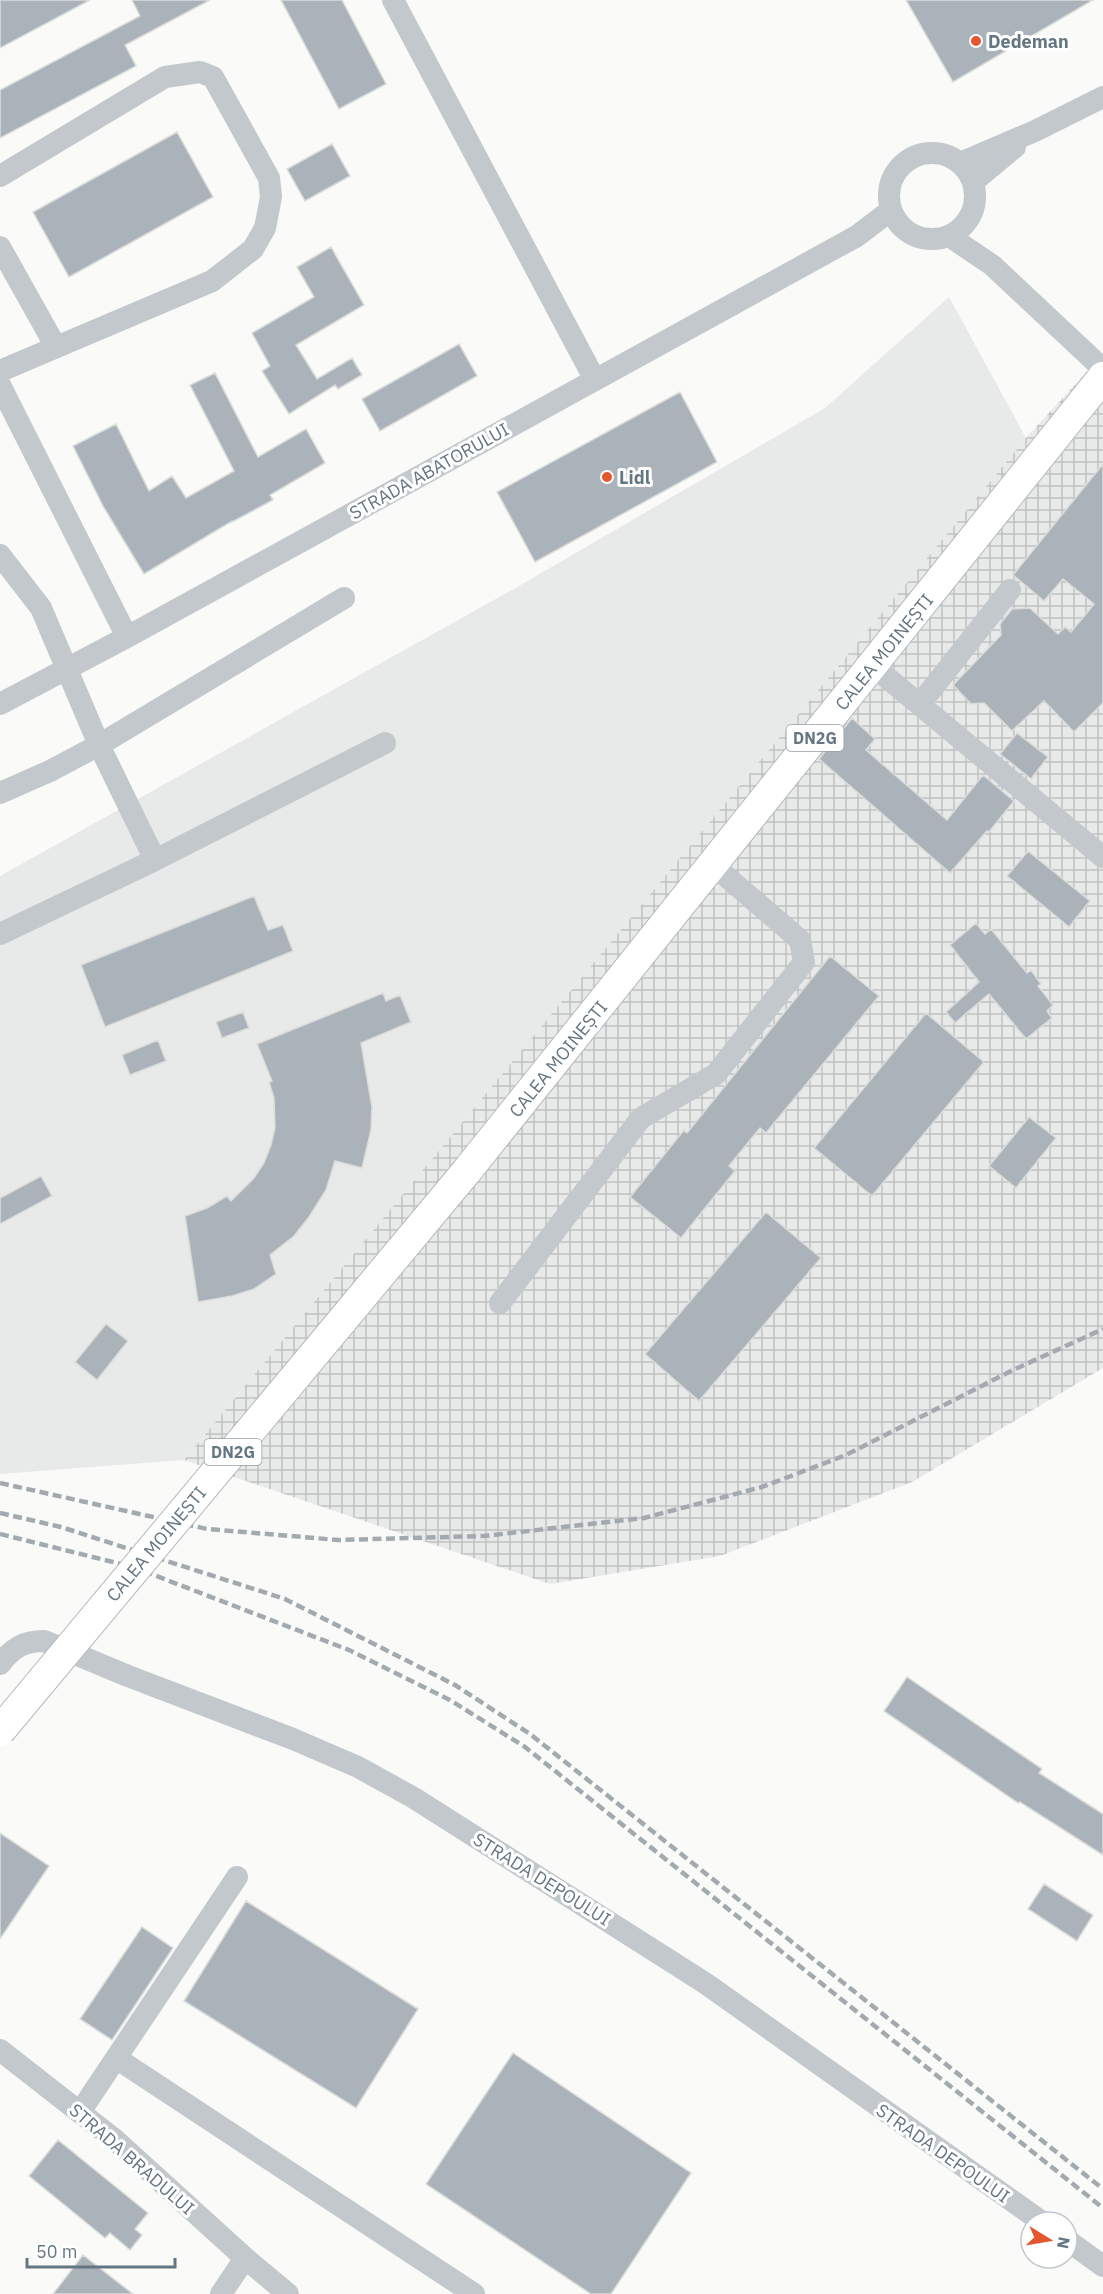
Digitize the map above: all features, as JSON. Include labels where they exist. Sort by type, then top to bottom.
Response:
[{"type":"main road","name":"CALEA MOINEȘTI","points":[[0,1731],[466,1172],[1103,377]]},
{"type":"street","points":[[393,0],[596,380]]},
{"type":"street","points":[[0,176],[165,77],[200,72],[213,76],[269,178],[271,197],[266,228],[253,249],[212,281],[0,371]]},
{"type":"street","points":[[960,163],[1035,131],[1103,96]]},
{"type":"street","points":[[973,182],[1035,131]]},
{"type":"street","points":[[931,153],[941,154],[960,163],[973,182],[975,196],[973,210],[958,229],[939,239],[918,238],[896,218],[889,196],[891,183],[902,165],[911,158],[931,153]]},
{"type":"street","name":"STRADA ABATORULUI","points":[[0,704],[127,637],[857,236],[896,218]]},
{"type":"street","points":[[958,229],[992,265],[1103,369]]},
{"type":"street","points":[[0,247],[56,347]]},
{"type":"street","points":[[0,385],[127,637]]},
{"type":"street","points":[[0,555],[8,579],[41,608],[99,745],[155,860]]},
{"type":"street","points":[[920,704],[1010,590]]},
{"type":"street","points":[[0,793],[50,771],[99,745],[344,598]]},
{"type":"street","points":[[873,666],[1103,857]]},
{"type":"street","points":[[0,934],[155,860],[385,743]]},
{"type":"street","points":[[500,1303],[641,1118],[716,1074],[804,962],[800,940],[713,865]]},
{"type":"street","name":"STRADA DEPOULUI","points":[[0,1664],[16,1646],[33,1641],[44,1641],[358,1767],[414,1798],[705,1983],[1024,2210]]},
{"type":"street","points":[[80,2112],[237,1877]]},
{"type":"street","name":"STRADA BRADULUI","points":[[0,2050],[114,2139],[244,2258],[288,2294]]},
{"type":"street","points":[[116,2058],[474,2294]]},
{"type":"street","points":[[1079,2249],[1103,2266]]},
{"type":"street","points":[[221,2294],[244,2258]]},
{"type":"shaded area","points":[[949,297],[1026,438],[184,1460],[0,1474],[0,876],[512,590],[825,408]]},
{"type":"shaded area","points":[[1103,354],[1103,1368],[912,1482],[720,1556],[550,1584],[184,1460],[1026,438]]},
{"type":"building","points":[[0,0],[90,0],[0,48]]},
{"type":"building","points":[[132,0],[210,0],[125,45],[136,66],[0,138],[0,90],[140,16]]},
{"type":"building","points":[[281,0],[342,0],[386,84],[339,109]]},
{"type":"building","name":"Dedeman","points":[[906,0],[1093,0],[953,82]]},
{"type":"building","points":[[177,132],[213,197],[69,277],[33,212]]},
{"type":"building","points":[[332,144],[350,176],[305,201],[287,169]]},
{"type":"building","points":[[331,247],[364,305],[296,345],[317,379],[352,358],[362,375],[338,389],[335,385],[289,414],[262,371],[270,366],[252,333],[314,297],[297,267]]},
{"type":"building","points":[[459,344],[477,376],[380,431],[362,399]]},
{"type":"building","points":[[215,373],[258,457],[306,429],[325,463],[270,495],[273,500],[232,521],[144,574],[103,506],[73,446],[116,424],[149,491],[172,476],[186,498],[234,471],[190,385]]},
{"type":"building","name":"Lidl","points":[[680,392],[717,462],[535,562],[497,492]]},
{"type":"building","points":[[1103,464],[1103,703],[1074,732],[1044,701],[1012,731],[984,703],[971,704],[953,685],[1001,635],[1000,624],[1012,609],[1030,608],[1058,634],[1065,627],[1071,632],[1094,604],[1063,579],[1044,601],[1013,575]]},
{"type":"building","points":[[852,718],[875,739],[866,750],[947,820],[983,775],[1014,801],[989,832],[987,831],[950,873],[819,759]]},
{"type":"building","points":[[1017,733],[1048,757],[1031,779],[1000,754]]},
{"type":"building","points":[[1028,851],[1090,901],[1069,927],[1007,876]]},
{"type":"building","points":[[254,896],[268,930],[283,925],[293,951],[105,1027],[81,965]]},
{"type":"building","points":[[976,923],[985,934],[991,929],[1027,973],[1031,970],[1041,984],[1038,986],[1053,1005],[1047,1011],[1052,1018],[1026,1039],[989,994],[955,1023],[946,1012],[979,982],[950,945]]},
{"type":"building","points":[[830,956],[879,996],[766,1133],[760,1128],[729,1166],[735,1171],[681,1238],[630,1197],[684,1130],[687,1133]]},
{"type":"building","points":[[383,993],[386,1001],[400,995],[411,1022],[361,1043],[372,1107],[371,1130],[362,1168],[335,1161],[326,1190],[309,1217],[294,1236],[270,1255],[276,1274],[254,1289],[232,1296],[198,1302],[185,1216],[207,1208],[227,1196],[231,1201],[254,1178],[264,1163],[275,1128],[274,1098],[269,1082],[272,1081],[257,1044]]},
{"type":"building","points":[[243,1012],[249,1028],[222,1038],[216,1022]]},
{"type":"building","points":[[926,1013],[984,1062],[872,1196],[814,1148]]},
{"type":"building","points":[[158,1040],[166,1061],[130,1075],[122,1055]]},
{"type":"building","points":[[1029,1117],[1056,1138],[1016,1188],[989,1166]]},
{"type":"building","points":[[41,1176],[52,1196],[0,1224],[0,1198]]},
{"type":"building","points":[[766,1212],[821,1258],[699,1401],[645,1354]]},
{"type":"building","points":[[106,1324],[128,1341],[97,1380],[75,1362]]},
{"type":"building","points":[[907,1677],[1042,1769],[1039,1773],[1103,1814],[1103,1855],[1020,1802],[1018,1803],[884,1711]]},
{"type":"building","points":[[0,1833],[49,1866],[0,1939]]},
{"type":"building","points":[[1044,1884],[1093,1915],[1077,1941],[1028,1909]]},
{"type":"building","points":[[246,1901],[418,2009],[356,2108],[184,2001]]},
{"type":"building","points":[[142,1927],[173,1948],[112,2040],[80,2019]]},
{"type":"building","points":[[513,2053],[691,2173],[611,2294],[591,2294],[426,2184]]},
{"type":"building","points":[[58,2140],[148,2213],[135,2229],[142,2235],[130,2250],[110,2233],[105,2238],[29,2176]]},
{"type":"building","points":[[83,2255],[133,2294],[53,2294]]},
{"type":"railway","points":[[0,1483],[207,1529],[338,1540],[484,1536],[644,1518],[762,1487],[846,1455],[1013,1370],[1103,1329]]},
{"type":"railway","points":[[0,1513],[61,1527],[285,1599],[455,1685],[530,1734],[1103,2189]]},
{"type":"railway","points":[[0,1534],[133,1567],[349,1650],[450,1700],[525,1747],[1103,2208]]},
{"type":"place","name":"Dedeman","points":[[976,41]]},
{"type":"place","name":"Lidl","points":[[607,477]]}]
